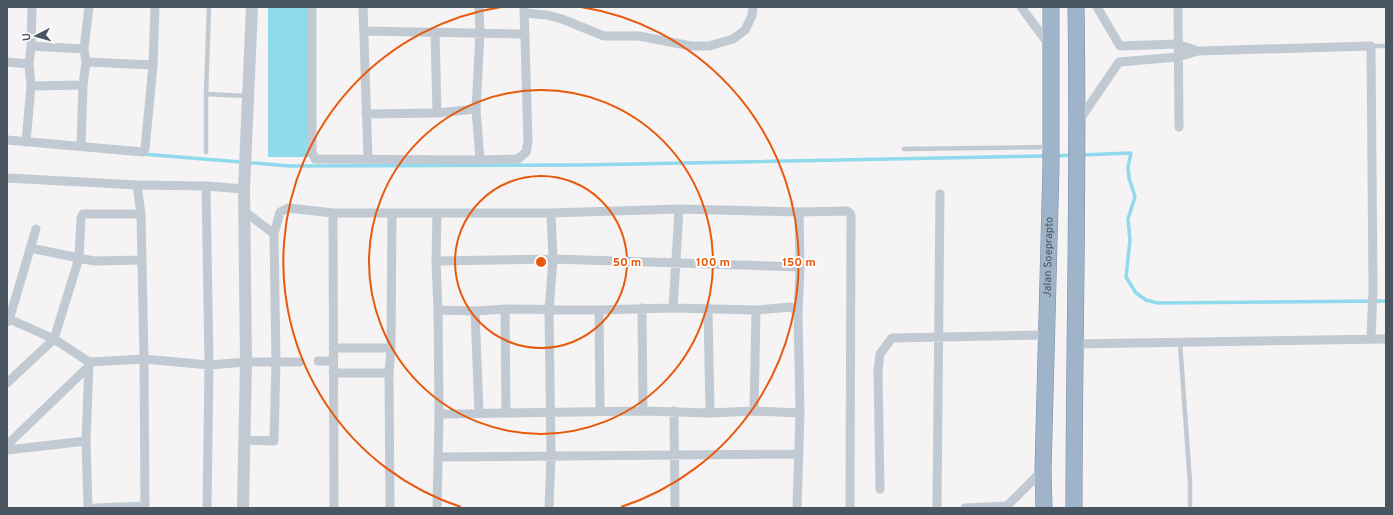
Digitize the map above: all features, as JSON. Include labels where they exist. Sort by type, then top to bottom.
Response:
[{"type":"highway","name":"Jalan Soeprapto","points":[[1044,508],[1043,470],[1051,155],[1051,7]]},
{"type":"highway","points":[[1074,508],[1074,344],[1077,156],[1076,7]]},
{"type":"street","points":[[26,142],[31,86],[29,64],[32,7]]},
{"type":"street","points":[[81,146],[83,85],[86,62],[84,49],[89,7]]},
{"type":"street","points":[[7,140],[81,146],[139,153],[144,151],[153,65],[155,7]]},
{"type":"street","points":[[243,508],[246,362],[244,174],[252,7]]},
{"type":"street","points":[[312,7],[312,152],[315,159],[480,160],[518,159],[526,152],[528,142],[524,10],[562,19],[604,36],[639,36],[691,46],[709,46],[733,39],[745,30],[752,16],[753,7]]},
{"type":"street","points":[[363,7],[368,159]]},
{"type":"street","points":[[479,7],[480,33],[476,109],[480,160]]},
{"type":"street","points":[[1022,7],[1052,49]]},
{"type":"street","points":[[1077,123],[1120,62],[1120,46],[1096,7]]},
{"type":"street","points":[[1178,7],[1178,127]]},
{"type":"street","points":[[364,31],[525,34]]},
{"type":"street","points":[[436,32],[437,112]]},
{"type":"street","points":[[1120,46],[1178,44],[1198,51]]},
{"type":"street","points":[[31,46],[84,49]]},
{"type":"street","points":[[1120,62],[1178,57],[1198,51],[1371,46],[1372,339]]},
{"type":"street","points":[[7,62],[29,64]]},
{"type":"street","points":[[86,62],[153,65]]},
{"type":"street","points":[[31,86],[83,85]]},
{"type":"street","points":[[366,114],[437,112],[476,109]]},
{"type":"street","points":[[7,178],[206,186],[244,189]]},
{"type":"street","points":[[95,508],[145,507],[141,214],[137,184]]},
{"type":"street","points":[[206,186],[209,365],[207,508]]},
{"type":"street","points":[[937,508],[940,194]]},
{"type":"street","points":[[245,440],[274,441],[276,362],[274,234],[280,212],[284,209],[288,208],[333,213],[551,213],[679,209],[799,212],[847,211],[851,216],[850,508]]},
{"type":"street","points":[[674,308],[679,209]]},
{"type":"street","points":[[244,211],[274,234]]},
{"type":"street","points":[[797,508],[800,413],[798,315],[800,267],[799,212]]},
{"type":"street","points":[[333,213],[334,508]]},
{"type":"street","points":[[390,508],[392,213]]},
{"type":"street","points":[[437,213],[436,261],[439,414],[437,508]]},
{"type":"street","points":[[549,508],[551,455],[549,310],[553,259],[551,213]]},
{"type":"street","points":[[7,383],[54,339],[79,258],[81,218],[84,214],[141,214]]},
{"type":"street","points":[[36,229],[8,320],[54,339],[89,365]]},
{"type":"street","points":[[30,248],[94,261],[142,260]]},
{"type":"street","points":[[436,261],[553,259],[800,267]]},
{"type":"street","points":[[438,310],[599,310],[674,308],[756,310],[791,307],[797,311],[798,315]]},
{"type":"street","points":[[642,308],[643,411]]},
{"type":"street","points":[[505,309],[506,413]]},
{"type":"street","points":[[599,310],[600,411]]},
{"type":"street","points":[[708,310],[710,413]]},
{"type":"street","points":[[754,411],[756,310]]},
{"type":"street","points":[[475,311],[479,413]]},
{"type":"street","points":[[880,488],[878,370],[880,354],[892,338],[1047,335]]},
{"type":"street","points":[[1074,344],[1386,339]]},
{"type":"street","points":[[333,348],[391,348]]},
{"type":"street","points":[[7,445],[89,365],[144,359],[209,365],[246,362],[300,362]]},
{"type":"street","points":[[318,361],[334,361]]},
{"type":"street","points":[[88,508],[86,441],[89,365]]},
{"type":"street","points":[[333,373],[390,373]]},
{"type":"street","points":[[439,414],[600,411],[674,411],[710,413],[754,411],[800,413]]},
{"type":"street","points":[[674,411],[675,508]]},
{"type":"street","points":[[7,450],[86,441]]},
{"type":"street","points":[[439,457],[798,454]]},
{"type":"street","points":[[965,508],[1007,507],[1043,470]]},
{"type":"lane","points":[[206,152],[209,7]]},
{"type":"lane","points":[[1371,46],[1386,46]]},
{"type":"lane","points":[[206,94],[248,96]]},
{"type":"lane","points":[[904,149],[1051,155]]},
{"type":"lane","points":[[1180,342],[1190,483],[1190,508]]},
{"type":"water","points":[[268,7],[308,7],[310,157],[268,157]]},
{"type":"waterway","points":[[1081,155],[1131,153],[1128,167],[1129,178],[1135,197],[1128,219],[1130,240],[1126,277],[1136,293],[1146,300],[1158,303],[1386,301]]},
{"type":"waterway","points":[[142,154],[290,166],[581,165],[1047,156]]},
{"type":"waterway","points":[[1055,156],[1073,155]]}]
